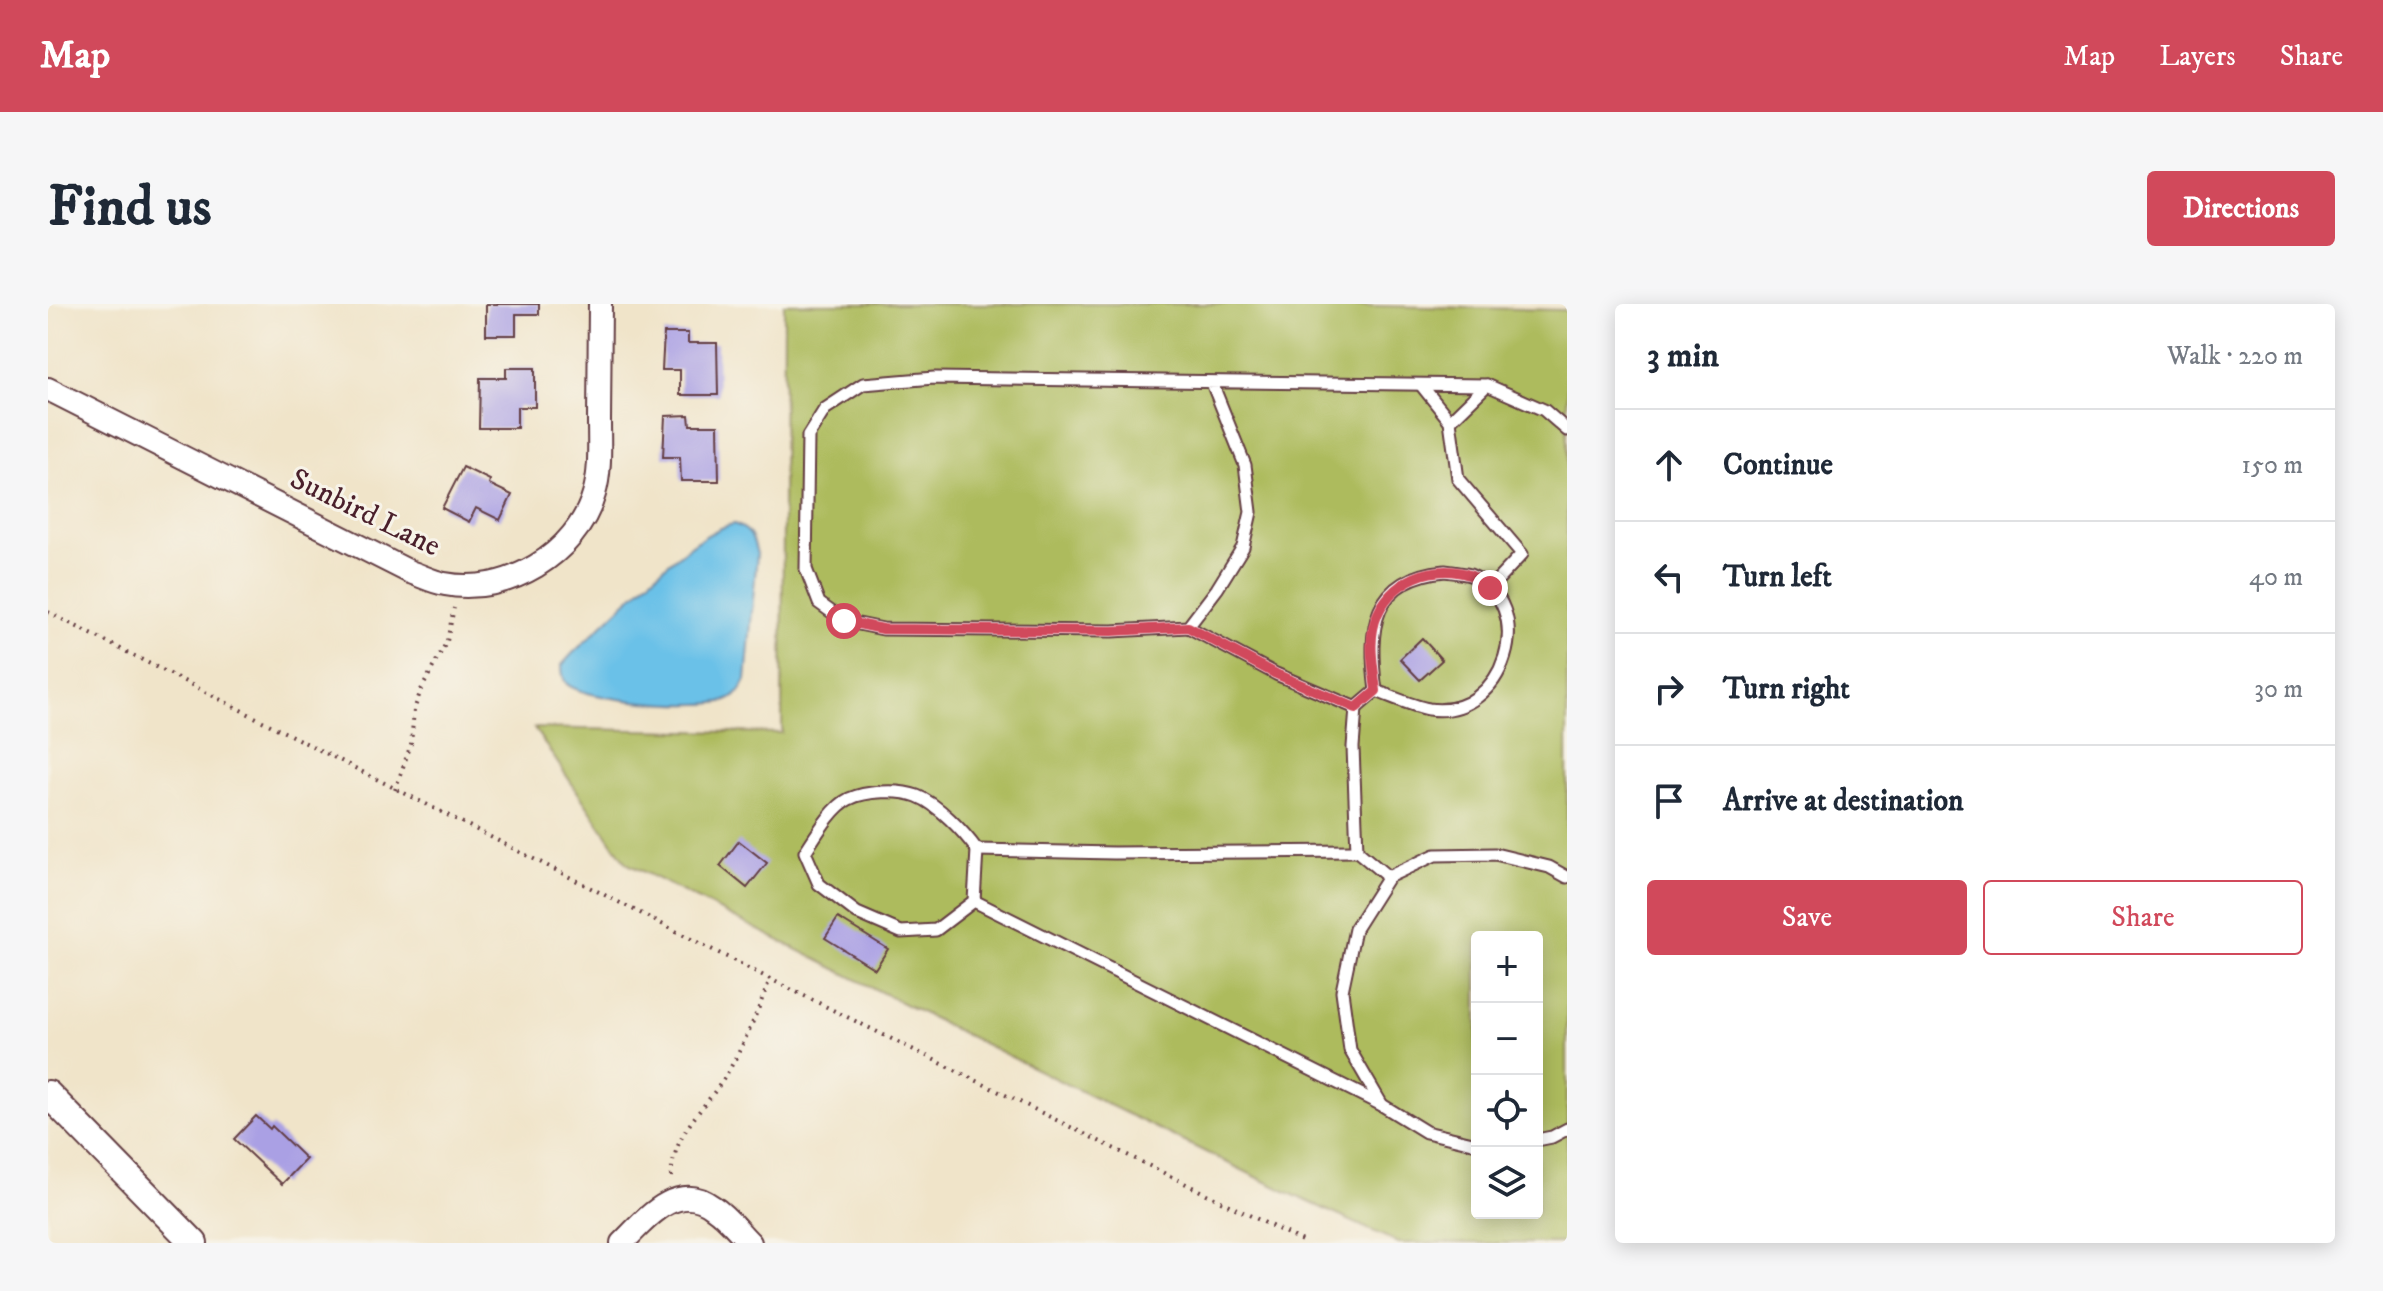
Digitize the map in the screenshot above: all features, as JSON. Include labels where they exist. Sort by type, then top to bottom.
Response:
[{"type":"street","name":"Sunbird Lane","points":[[48,389],[410,572],[446,585],[483,585],[521,575],[552,555],[579,527],[595,493],[599,456],[600,304]]},
{"type":"street","points":[[48,1094],[194,1243]]},
{"type":"street","points":[[622,1243],[657,1209],[672,1199],[692,1198],[712,1205],[750,1243]]},
{"type":"lane","points":[[1356,708],[1276,674],[1188,627],[1112,631],[883,629],[844,621],[819,603],[806,569],[808,436],[825,409],[863,384],[934,378],[1487,385],[1544,410],[1567,430]]},
{"type":"lane","points":[[1188,627],[1243,547],[1251,512],[1245,465],[1212,383]]},
{"type":"lane","points":[[1450,421],[1487,385]]},
{"type":"lane","points":[[1422,386],[1450,421],[1458,479],[1522,554],[1490,588]]},
{"type":"lane","points":[[1445,571],[1470,575],[1490,588],[1506,611],[1509,642],[1502,670],[1485,692],[1460,706],[1431,709],[1376,691],[1373,628],[1383,602],[1400,585],[1422,573],[1445,571]]},
{"type":"lane","points":[[1357,851],[1353,747],[1356,708],[1376,691]]},
{"type":"lane","points":[[879,791],[917,796],[959,826],[977,850],[974,901],[936,930],[901,932],[857,913],[819,884],[805,852],[822,825],[847,800],[879,791]]},
{"type":"lane","points":[[977,850],[1114,853],[1357,851],[1388,877]]},
{"type":"lane","points":[[1382,1105],[1350,1050],[1342,991],[1355,929],[1388,877],[1435,855],[1495,854],[1549,867],[1567,877]]},
{"type":"lane","points":[[974,901],[1382,1105],[1426,1132],[1471,1143]]},
{"type":"lane","points":[[1543,1139],[1567,1129]]},
{"type":"path","points":[[395,790],[411,744],[414,710],[447,641],[454,608]]},
{"type":"path","points":[[48,612],[770,979],[1306,1243]]},
{"type":"path","points":[[672,1199],[672,1162],[677,1145],[688,1124],[728,1073],[770,979]]},
{"type":"green space","points":[[784,304],[1282,304],[1567,310],[1567,1243],[1399,1243],[1289,1193],[950,1027],[626,863],[534,728],[782,733]]},
{"type":"water","points":[[734,524],[750,535],[757,554],[746,680],[736,695],[718,702],[673,704],[595,695],[566,683],[562,665],[628,600],[695,543]]},
{"type":"building","points":[[486,304],[539,304],[539,314],[516,314],[516,335],[486,335]]},
{"type":"building","points":[[664,333],[688,333],[688,343],[717,343],[718,395],[680,395],[680,370],[662,370]]},
{"type":"building","points":[[506,368],[535,368],[535,407],[517,407],[517,428],[479,428],[480,378],[506,378]]},
{"type":"building","points":[[689,415],[690,425],[718,425],[719,481],[681,481],[680,457],[663,457],[665,416]]},
{"type":"building","points":[[463,467],[512,495],[500,520],[476,508],[469,522],[442,508]]},
{"type":"building","points":[[1422,638],[1442,660],[1420,680],[1400,659]]},
{"type":"building","points":[[739,841],[767,863],[747,888],[720,866]]},
{"type":"building","points":[[838,918],[888,949],[875,969],[825,938]]},
{"type":"building","points":[[256,1116],[270,1129],[272,1126],[306,1159],[282,1184],[234,1139]]},
{"type":"route","points":[[844,621],[883,629],[1112,631],[1188,627],[1276,674],[1356,708],[1376,691],[1373,628],[1383,602],[1400,585],[1422,573],[1445,571],[1470,575],[1490,588]]}]
